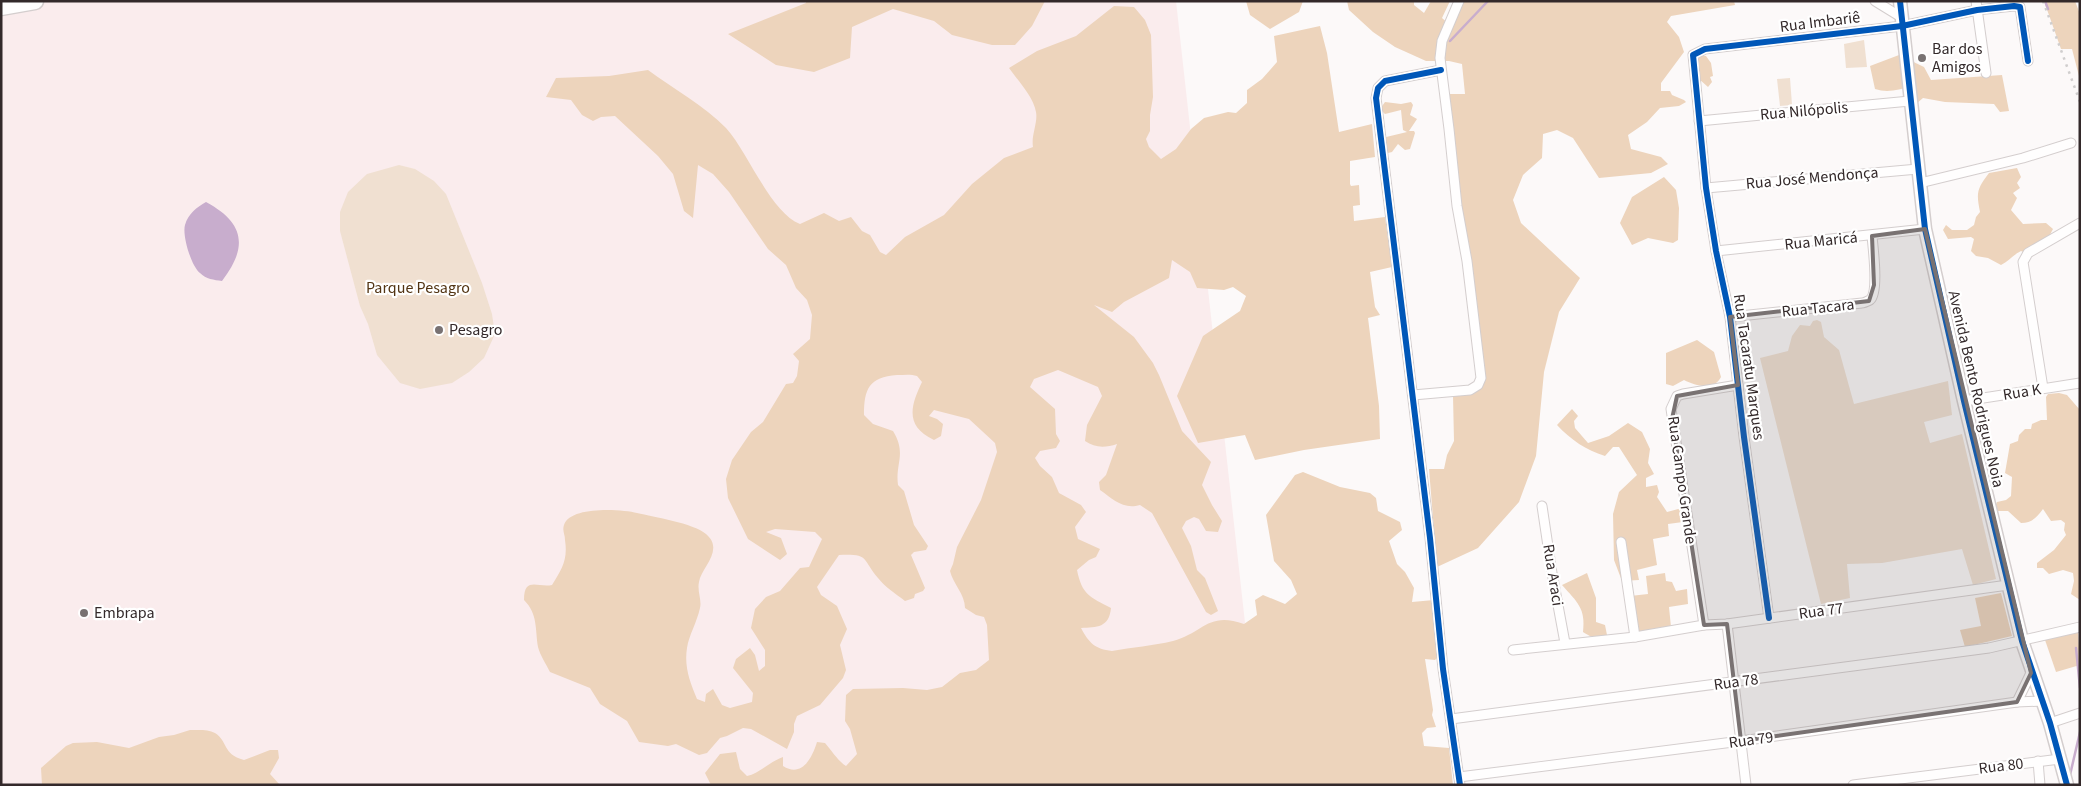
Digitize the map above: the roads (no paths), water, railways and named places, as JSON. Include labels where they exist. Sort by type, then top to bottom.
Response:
[{"type":"highway","points":[[1,7],[35,1]]},
{"type":"street","points":[[1413,395],[1470,390],[1478,386],[1481,378],[1467,262],[1456,206],[1440,58],[1442,40],[1459,1]]},
{"type":"street","points":[[1876,1],[1902,21]]},
{"type":"street","name":"Avenida Bento Rodrigues Noia","points":[[1900,1],[1925,229],[2022,641],[2031,673],[2050,723],[2066,780]]},
{"type":"street","points":[[1977,6],[1986,73]]},
{"type":"street","name":"Rua Imbariê","points":[[1693,60],[1695,52],[1705,50],[1902,21],[1977,6],[2014,6],[2020,7],[2028,61]]},
{"type":"street","name":"Rua Tacaratu Marques","points":[[1693,60],[1706,188],[1716,251],[1730,317],[1769,618]]},
{"type":"street","points":[[1441,70],[1385,82],[1380,84],[1376,93],[1459,781]]},
{"type":"street","name":"Rua Nilópolis","points":[[1699,121],[1910,101]]},
{"type":"street","points":[[1920,183],[2023,158],[2071,143]]},
{"type":"street","name":"Rua José Mendonça","points":[[1706,188],[1918,169]]},
{"type":"street","points":[[2043,388],[2024,262],[2025,257],[2028,253],[2080,223]]},
{"type":"street","name":"Rua Maricá","points":[[1716,251],[1925,229]]},
{"type":"street","name":"Rua Tacara","points":[[1730,317],[1869,301],[1873,294],[1874,285],[1872,236]]},
{"type":"street","name":"Rua K","points":[[1964,401],[2080,383]]},
{"type":"street","name":"Rua Campo Grande","points":[[1704,625],[1671,408],[1677,396],[1738,385]]},
{"type":"street","name":"Rua Araci","points":[[1542,506],[1565,643]]},
{"type":"street","points":[[1621,542],[1635,636]]},
{"type":"street","name":"Rua 77","points":[[1513,650],[1635,636],[1704,625],[1728,624],[2008,585]]},
{"type":"street","points":[[1728,624],[1746,785]]},
{"type":"street","name":"Rua 78","points":[[1451,719],[1989,648],[2080,627]]},
{"type":"street","points":[[2017,702],[2031,673]]},
{"type":"street","name":"Rua 79","points":[[1459,781],[2017,702],[2043,701]]},
{"type":"street","points":[[2050,723],[2078,713]]},
{"type":"street","name":"Rua 80","points":[[1853,785],[2060,759]]},
{"type":"street","points":[[2038,761],[2040,785]]},
{"type":"waterway","points":[[1450,41],[1488,1]]},
{"type":"waterway","points":[[2045,1],[2048,9]]},
{"type":"waterway","points":[[2076,648],[2080,688]]},
{"type":"waterway","points":[[2070,775],[2080,732]]},
{"type":"railway","points":[[2043,1],[2080,102]]},
{"type":"place","name":"Bar dos Amigos","points":[[1922,58]]},
{"type":"place","name":"Pesagro","points":[[439,330]]},
{"type":"place","name":"Embrapa","points":[[84,613]]},
{"type":"park label","name":"Parque Pesagro","points":[[418,288]]}]
